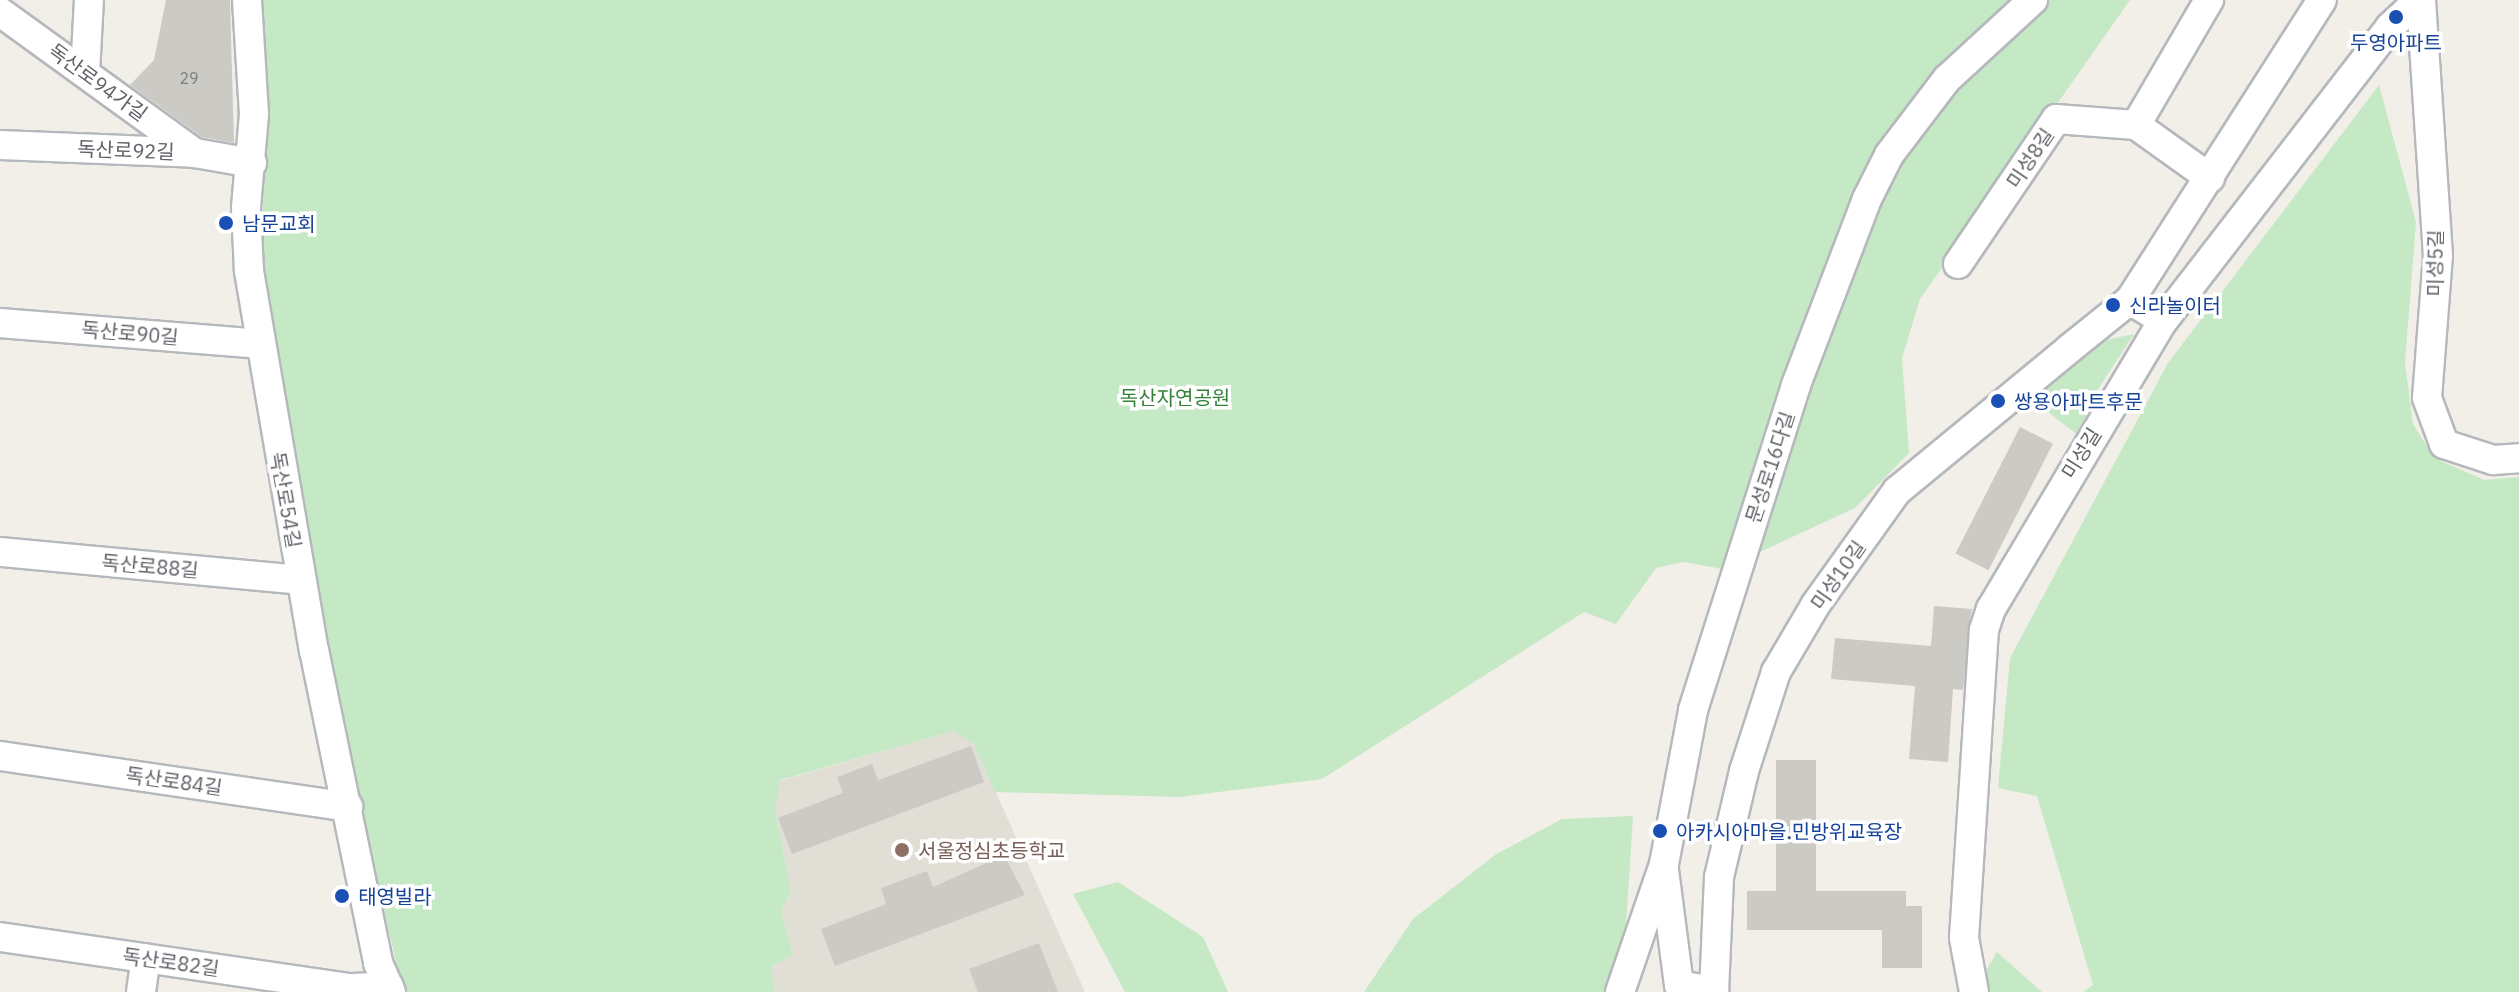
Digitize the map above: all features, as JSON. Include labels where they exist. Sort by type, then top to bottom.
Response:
[{"type":"street","points":[[85,73],[89,0]]},
{"type":"street","name":"독산로54길","points":[[247,0],[252,163],[246,245],[260,344],[300,580],[378,963],[390,990]]},
{"type":"street","name":"문성로16다길","points":[[1620,992],[1664,864],[1693,710],[1796,385],[1867,199],[1889,155],[1947,79],[2033,0]]},
{"type":"street","points":[[2209,0],[2136,125],[2210,178]]},
{"type":"street","points":[[2163,321],[2130,300],[2322,0]]},
{"type":"street","name":"미성길","points":[[1974,992],[1964,938],[1984,630],[2055,495],[2163,321],[2390,27],[2420,0]]},
{"type":"street","name":"미성5길","points":[[2420,0],[2438,255],[2427,398],[2444,444],[2493,460],[2519,458]]},
{"type":"street","name":"독산로94가길","points":[[0,12],[195,153]]},
{"type":"street","name":"미성8길","points":[[1958,264],[2056,119],[2136,125]]},
{"type":"street","name":"독산로92길","points":[[0,145],[195,153],[252,163]]},
{"type":"street","name":"미성10길","points":[[1664,864],[1679,985],[1714,992],[1719,877],[1744,771],[1776,672],[1816,604],[1897,491],[2130,300]]},
{"type":"street","name":"독산로90길","points":[[0,323],[260,344]]},
{"type":"street","name":"독산로88길","points":[[0,552],[300,580]]},
{"type":"street","name":"독산로84길","points":[[0,756],[348,807]]},
{"type":"street","name":"독산로82길","points":[[0,937],[351,988],[390,990]]},
{"type":"street","points":[[141,992],[146,958]]},
{"type":"shaded area","name":"서울정심초등학교","points":[[954,731],[974,743],[1085,992],[775,992],[771,967],[793,955],[781,911],[791,891],[775,809],[779,781]]},
{"type":"green space","name":"독산자연공원","points":[[257,0],[2130,0],[1920,299],[1902,358],[1909,453],[1855,508],[1723,569],[1683,562],[1656,568],[1616,624],[1584,612],[1322,779],[1179,797],[995,792],[974,744],[954,731],[780,780],[775,809],[791,891],[781,911],[793,955],[771,967],[775,992],[403,992],[327,664],[270,315],[262,257],[265,97]]},
{"type":"green space","points":[[2379,85],[2416,222],[2405,363],[2413,424],[2434,458],[2484,480],[2519,477],[2519,992],[2083,992],[2093,985],[2037,796],[1998,788],[2010,658],[2168,363]]},
{"type":"green space","points":[[2134,334],[2093,397],[2079,436],[2029,397],[2059,366],[2105,340]]},
{"type":"green space","points":[[1633,816],[1625,940],[1606,992],[1364,992],[1413,919],[1495,855],[1562,819]]},
{"type":"green space","points":[[1118,882],[1203,937],[1228,992],[1125,992],[1073,894]]},
{"type":"green space","points":[[1997,952],[2042,992],[1983,992],[1982,977]]},
{"type":"building","points":[[166,0],[230,0],[234,143],[202,137],[130,85],[154,60]]},
{"type":"building","points":[[2020,427],[2053,444],[1989,570],[1956,554]]},
{"type":"building","points":[[1934,606],[1972,609],[1963,690],[1953,689],[1948,762],[1909,759],[1915,686],[1831,679],[1835,638],[1931,646]]},
{"type":"building","points":[[971,746],[984,782],[792,854],[778,818],[843,793],[837,777],[872,764],[878,780]]},
{"type":"building","points":[[1776,760],[1816,760],[1816,891],[1906,891],[1906,906],[1922,906],[1922,968],[1882,968],[1882,930],[1747,930],[1747,891],[1776,891]]},
{"type":"building","points":[[1004,855],[1025,895],[835,966],[821,929],[886,904],[881,888],[927,871],[933,887]]},
{"type":"building","points":[[1039,943],[1058,992],[978,992],[969,969]]},
{"type":"place","name":"두영아파트","points":[[2396,17]]},
{"type":"place","name":"남문교회","points":[[226,223]]},
{"type":"place","name":"신라놀이터","points":[[2113,305]]},
{"type":"place","name":"쌍용아파트후문","points":[[1998,401]]},
{"type":"place","name":"아카시아마을.민방위교육장","points":[[1660,831]]},
{"type":"place","name":"서울정심초등학교","points":[[902,850]]},
{"type":"place","name":"태영빌라","points":[[342,896]]}]
